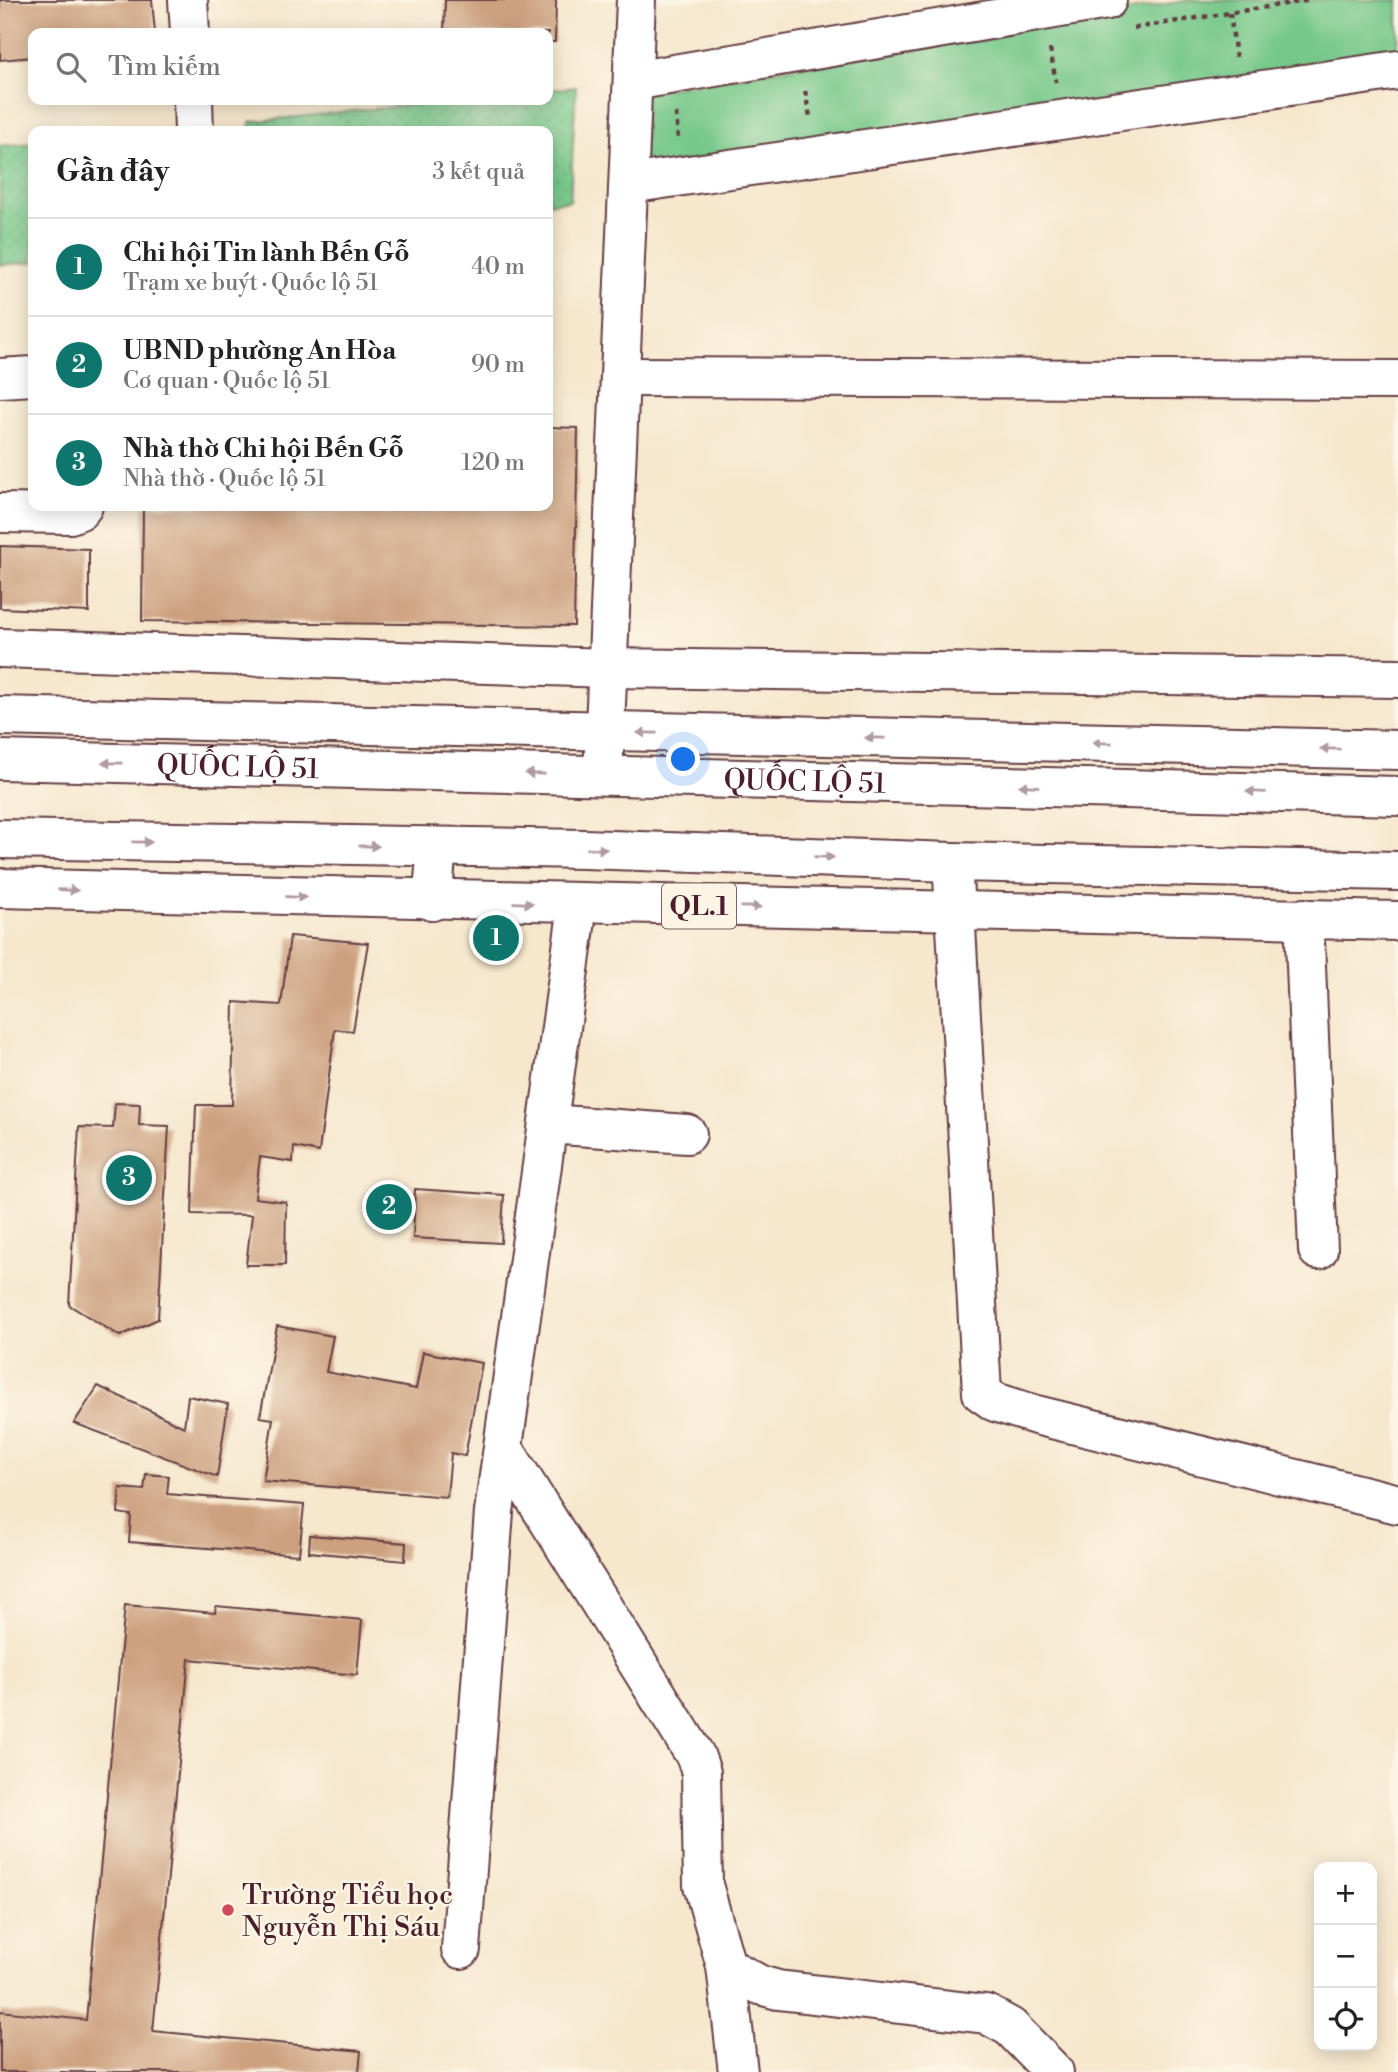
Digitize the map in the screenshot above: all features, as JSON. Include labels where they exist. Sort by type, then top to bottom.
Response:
[{"type":"main road","points":[[188,0],[190,28]]},
{"type":"main road","points":[[603,775],[607,732],[636,0]]},
{"type":"main road","points":[[632,81],[919,16],[1117,15]]},
{"type":"main road","points":[[629,184],[1398,69]]},
{"type":"main road","points":[[193,105],[194,126]]},
{"type":"main road","points":[[0,378],[28,376]]},
{"type":"main road","points":[[620,377],[1398,380]]},
{"type":"main road","points":[[0,513],[70,514],[78,511]]},
{"type":"main road","points":[[0,648],[609,668],[1398,678]]},
{"type":"main road","name":"QUỐC LỘ 51","points":[[0,716],[1398,750]]},
{"type":"main road","name":"QUỐC LỘ 51","points":[[0,760],[1398,796]]},
{"type":"main road","name":"QL.1","points":[[0,839],[663,851],[952,862],[1398,871]]},
{"type":"main road","points":[[432,901],[437,848]]},
{"type":"main road","points":[[952,862],[978,1368],[982,1393],[995,1402],[1036,1415],[1398,1504]]},
{"type":"main road","name":"QL.1","points":[[0,888],[578,905],[955,909],[1398,921]]},
{"type":"main road","points":[[461,1949],[494,1512],[578,905]]},
{"type":"main road","points":[[1304,918],[1318,1250]]},
{"type":"main road","points":[[548,1124],[687,1134]]},
{"type":"main road","points":[[504,1449],[695,1755],[701,1772],[703,1885],[726,1966],[738,2072]]},
{"type":"main road","points":[[726,1966],[760,1985],[778,1990],[985,2014],[1010,2027],[1054,2072]]},
{"type":"path","points":[[1117,15],[1230,13],[1311,0]]},
{"type":"path","points":[[1230,13],[1236,60]]},
{"type":"path","points":[[1049,42],[1056,88]]},
{"type":"path","points":[[804,80],[811,125]]},
{"type":"path","points":[[674,101],[679,142]]},
{"type":"green space","points":[[1190,0],[1398,0],[1398,56],[643,169],[645,92]]},
{"type":"green space","points":[[576,87],[570,201],[553,203],[553,126],[250,126],[250,122],[409,105],[553,105],[553,89]]},
{"type":"green space","points":[[28,143],[28,262],[0,265],[0,146]]},
{"type":"building","points":[[0,0],[152,0],[155,28],[28,28],[28,57],[0,60]]},
{"type":"building","points":[[445,0],[556,0],[555,42],[553,28],[444,28]]},
{"type":"building","points":[[553,427],[578,428],[574,626],[142,621],[143,511],[553,511]]},
{"type":"building","points":[[0,546],[89,549],[89,612],[0,608]]},
{"type":"building","points":[[290,936],[368,943],[353,1031],[335,1029],[319,1152],[294,1147],[293,1162],[260,1157],[255,1198],[286,1202],[285,1265],[246,1265],[252,1215],[192,1214],[196,1105],[232,1105],[234,1002],[281,1005]]},
{"type":"building","points":[[115,1103],[140,1104],[139,1125],[169,1126],[158,1319],[120,1336],[69,1305],[79,1127],[113,1128]]},
{"type":"building","points":[[415,1189],[504,1195],[501,1243],[413,1238]]},
{"type":"building","points":[[277,1326],[333,1336],[326,1372],[416,1389],[423,1352],[482,1363],[465,1456],[451,1453],[447,1497],[263,1481],[273,1419],[260,1417]]},
{"type":"building","points":[[98,1386],[184,1427],[188,1396],[228,1404],[217,1477],[74,1423]]},
{"type":"building","points":[[146,1474],[169,1476],[167,1494],[304,1505],[299,1555],[129,1542],[131,1515],[118,1513],[120,1488],[144,1490]]},
{"type":"building","points":[[310,1535],[406,1543],[405,1561],[309,1552]]},
{"type":"building","points":[[125,1605],[215,1613],[216,1606],[362,1620],[357,1675],[189,1659],[153,2031],[361,2051],[359,2072],[0,2072],[0,2011],[86,2020]]},
{"type":"place","name":"Chi hội Tin lành Bến Gỗ","points":[[496,938]]},
{"type":"place","name":"Nhà thờ Chi hội Bến Gỗ","points":[[129,1178]]},
{"type":"place","name":"UBND phường An Hòa","points":[[389,1207]]},
{"type":"place","name":"Trường Tiểu học Nguyễn Thị Sáu","points":[[228,1910]]}]
